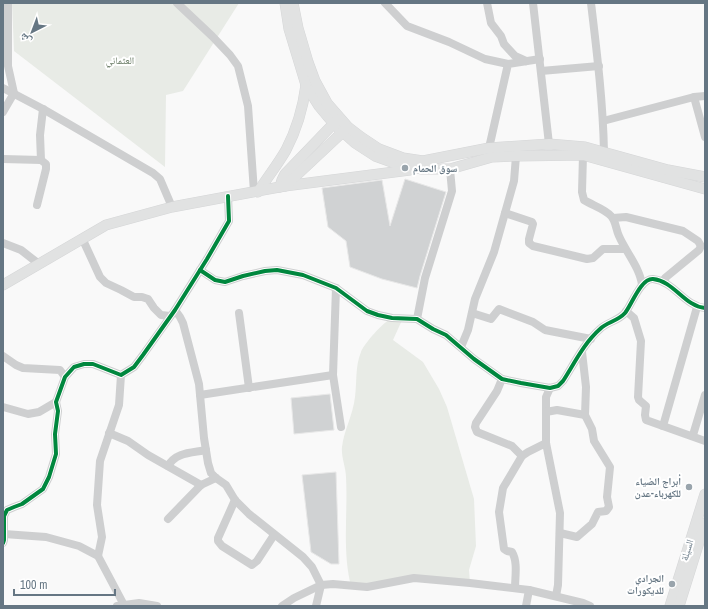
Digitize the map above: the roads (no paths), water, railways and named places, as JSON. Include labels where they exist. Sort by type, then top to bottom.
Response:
[{"type":"main road","points":[[285,3],[289,29],[306,85],[319,106],[346,130],[355,143],[375,156],[400,165],[422,168]]},
{"type":"main road","points":[[293,3],[298,28],[308,62],[315,81],[336,121]]},
{"type":"main road","points":[[256,192],[285,150],[293,135],[299,119],[306,85]]},
{"type":"main road","points":[[283,186],[282,180],[285,174],[336,121]]},
{"type":"main road","points":[[283,186],[346,130]]},
{"type":"main road","points":[[346,130],[379,149],[403,158],[423,161],[489,148],[549,144],[585,147],[668,170],[705,177]]},
{"type":"main road","points":[[3,285],[106,225],[172,207],[283,186],[422,168],[450,168],[492,158],[516,156],[583,155],[705,189]]},
{"type":"main road","name":"السيلة","points":[[670,606],[705,494]]},
{"type":"main road","name":"السيلة","points":[[679,606],[705,523]]},
{"type":"street","points":[[3,112],[14,93],[8,66],[6,15],[8,3]]},
{"type":"street","points":[[177,3],[212,36],[238,66],[248,106],[256,192]]},
{"type":"street","points":[[385,3],[407,26],[448,42],[485,59],[508,64],[540,60]]},
{"type":"street","points":[[487,3],[491,23],[501,36],[504,44],[515,56],[527,61]]},
{"type":"street","points":[[533,3],[549,144]]},
{"type":"street","points":[[591,3],[599,66],[604,152]]},
{"type":"street","points":[[489,148],[508,64]]},
{"type":"street","points":[[541,71],[599,66]]},
{"type":"street","points":[[3,88],[43,109],[153,173],[160,179],[172,207]]},
{"type":"street","points":[[603,121],[694,97],[705,96]]},
{"type":"street","points":[[694,97],[705,137]]},
{"type":"street","points":[[41,160],[40,135],[43,109]]},
{"type":"street","points":[[583,155],[582,192],[584,200],[609,214],[613,218],[625,249],[641,276],[642,285]]},
{"type":"street","points":[[461,347],[468,330],[475,299],[494,252],[514,181],[516,156]]},
{"type":"street","points":[[3,159],[41,160],[46,164],[37,205]]},
{"type":"street","points":[[417,319],[425,278],[452,192],[450,168]]},
{"type":"street","points":[[121,375],[134,367],[143,356],[173,313],[200,270],[229,221],[228,196]]},
{"type":"street","points":[[505,213],[534,224],[529,239],[529,243],[533,246],[587,259],[593,258],[603,249],[625,249]]},
{"type":"street","points":[[613,218],[626,218],[683,231],[698,241],[701,246],[699,250],[665,278],[665,282]]},
{"type":"street","points":[[82,238],[100,277],[106,283],[134,297],[142,297],[148,300],[161,315],[173,313],[180,317],[183,323],[199,384],[206,450],[211,473],[226,485],[235,500],[253,518],[303,557],[312,566],[321,585],[316,606]]},
{"type":"street","points":[[3,243],[21,250],[39,264]]},
{"type":"street","points":[[200,270],[215,280],[225,282],[258,273],[277,270],[303,276],[336,288],[367,311],[392,318],[417,319],[446,335],[474,359],[502,378],[521,384],[550,388],[558,386],[563,381],[600,328],[620,318],[647,280],[653,279],[665,282],[701,308],[663,426]]},
{"type":"street","points":[[336,288],[333,375],[341,427]]},
{"type":"street","points":[[472,313],[491,319],[499,308],[533,322],[545,330],[591,339]]},
{"type":"street","points":[[626,311],[634,318],[641,341],[638,396],[639,400],[646,406],[646,420],[693,435],[705,441]]},
{"type":"street","points":[[239,312],[249,388]]},
{"type":"street","points":[[560,533],[577,537],[592,524],[598,512],[606,511],[609,507],[607,497],[610,467],[594,441],[592,428],[584,415],[586,387],[582,352]]},
{"type":"street","points":[[3,356],[23,368],[60,370],[66,377]]},
{"type":"street","points":[[3,543],[4,516],[7,510],[22,504],[42,489],[49,478],[56,454],[55,434],[58,411],[56,402],[66,377],[74,367],[84,364],[93,364],[121,375]]},
{"type":"street","points":[[121,375],[119,405],[100,461],[97,505],[102,537],[98,556],[121,605],[139,603],[157,606]]},
{"type":"street","points":[[200,395],[333,375]]},
{"type":"street","points":[[502,378],[497,391],[476,423],[475,427],[477,432],[512,446],[522,456]]},
{"type":"street","points":[[550,388],[546,397],[546,443],[560,513],[558,585],[556,596]]},
{"type":"street","points":[[693,435],[705,396]]},
{"type":"street","points":[[3,407],[28,414],[39,412],[56,402]]},
{"type":"street","points":[[546,412],[557,410],[584,415]]},
{"type":"street","points":[[109,433],[128,441],[148,455],[201,485]]},
{"type":"street","points":[[515,588],[516,569],[513,554],[512,552],[504,549],[499,512],[503,488],[522,456],[546,443]]},
{"type":"street","points":[[168,466],[173,458],[178,455],[206,450]]},
{"type":"street","points":[[168,519],[201,485],[216,478]]},
{"type":"street","points":[[235,500],[218,538],[220,544],[252,565],[257,562],[274,535]]},
{"type":"street","points":[[4,534],[46,536],[79,546],[98,556]]},
{"type":"street","points":[[282,606],[294,598],[321,585],[333,584],[367,587],[414,578],[529,590],[583,602],[590,606]]},
{"type":"street","points":[[526,606],[529,590]]},
{"type":"place","name":"سوق الحمام","points":[[405,168]]},
{"type":"place","name":"أبراج الضياء للكهرباء-عدن","points":[[689,487]]},
{"type":"place","name":"الجرادي للديكورات","points":[[672,584]]},
{"type":"park label","name":"العثماني","points":[[120,60]]}]
